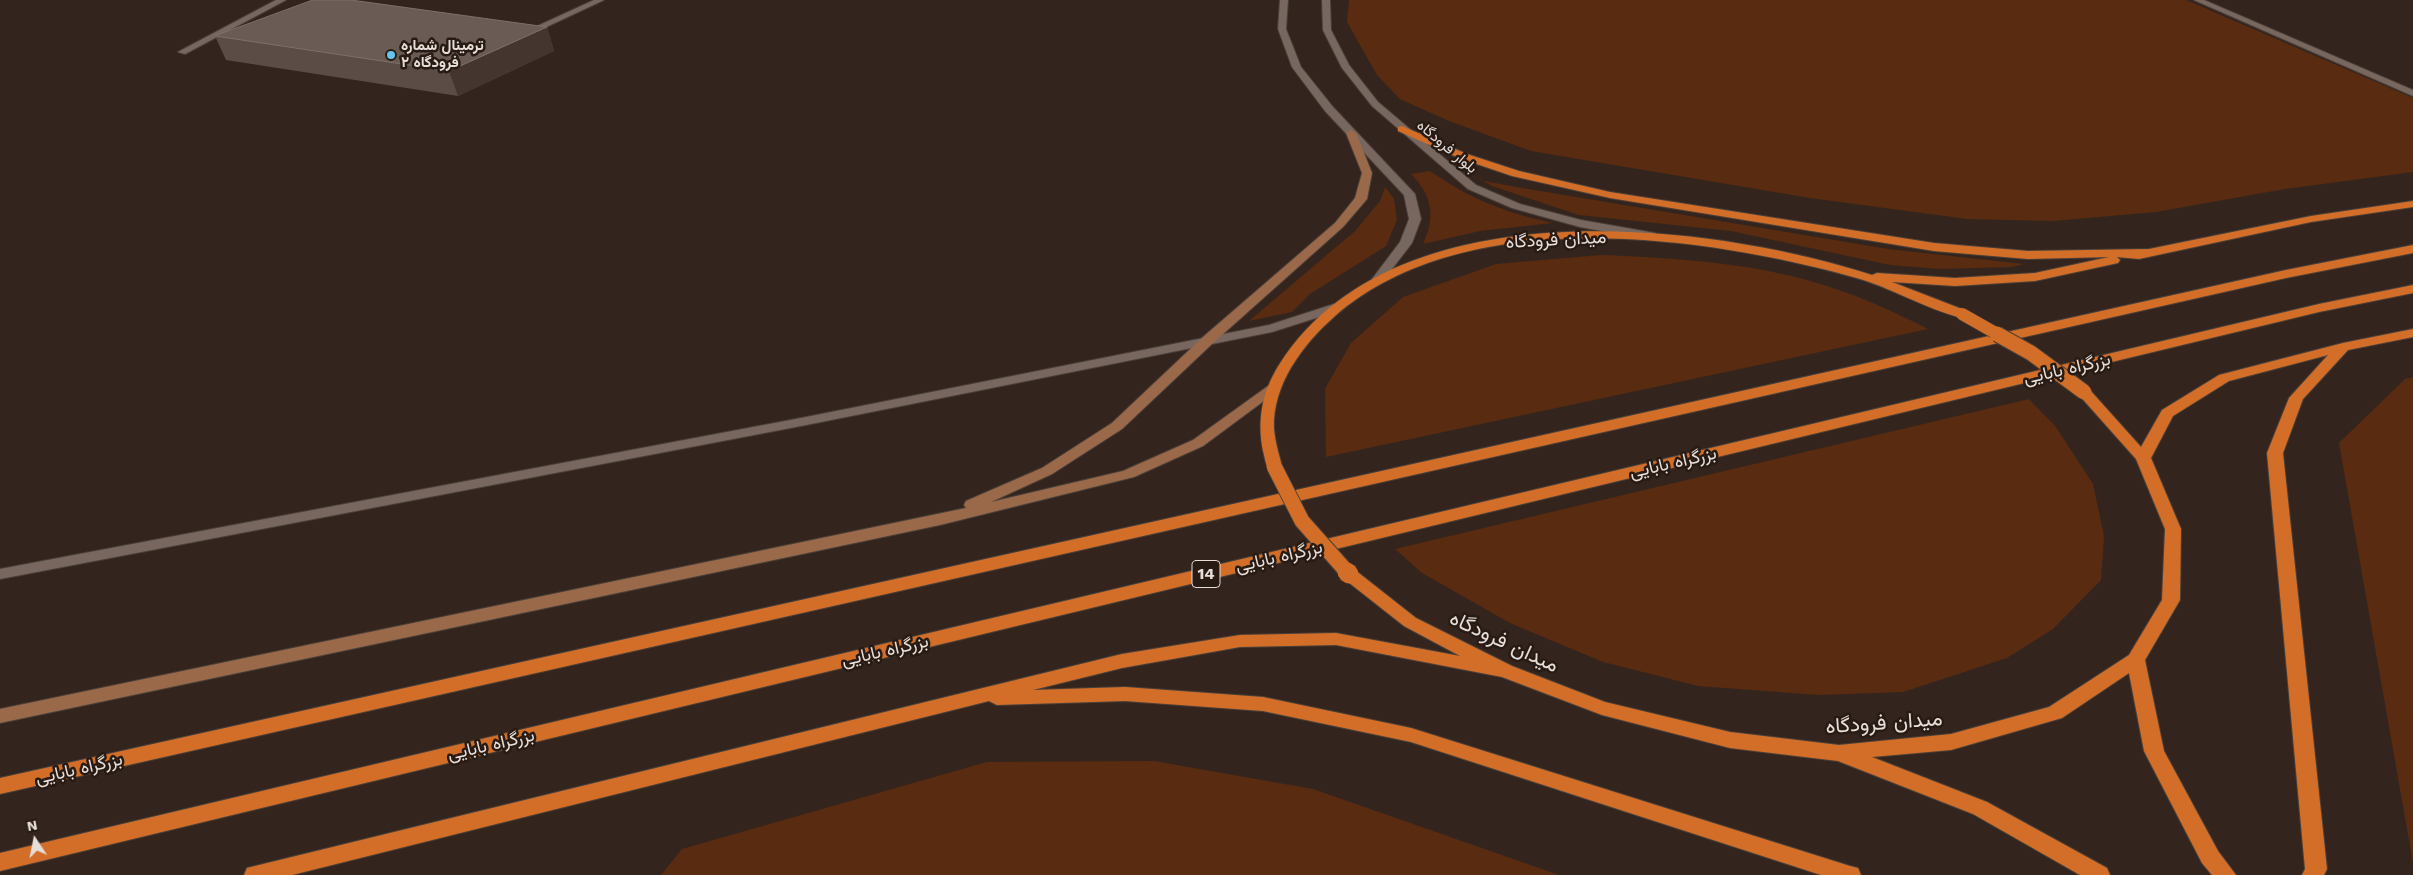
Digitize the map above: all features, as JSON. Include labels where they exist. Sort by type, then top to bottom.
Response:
[{"type":"highway","points":[[1402,129],[1463,156],[1516,174],[1610,195],[1934,248],[2028,255],[2149,253]]},
{"type":"highway","points":[[1862,276],[1955,282],[2035,277],[2311,219],[2413,204]]},
{"type":"highway","name":"میدان فرودگاه","points":[[1577,235],[1652,237],[1749,250],[1862,276],[1962,314],[2031,353],[2084,392],[2143,458],[2173,529],[2171,600],[2136,660],[2055,713],[1951,742],[1839,753],[1730,740],[1602,708],[1504,671],[1410,622],[1349,574],[1302,521],[1274,466],[1267,428],[1273,389],[1299,345],[1334,308],[1378,279],[1439,255],[1506,241],[1577,235]]},
{"type":"highway","name":"بزرگراه بابایی","points":[[0,786],[2247,283],[2413,249]]},
{"type":"highway","name":"بزرگراه بابایی","points":[[0,862],[2310,311],[2413,289]]},
{"type":"highway","points":[[2143,458],[2167,413],[2224,378],[2343,347],[2413,333]]},
{"type":"highway","points":[[2313,875],[2316,869],[2275,453],[2296,398],[2343,347]]},
{"type":"highway","points":[[256,875],[1122,661],[1240,641],[1336,639],[1504,671]]},
{"type":"highway","points":[[2136,660],[2154,751],[2210,857],[2225,875]]},
{"type":"highway","points":[[966,699],[1125,694],[1264,704],[1410,735],[1850,875]]},
{"type":"highway","points":[[1839,753],[1980,808],[2099,875]]},
{"type":"main road","points":[[940,520],[1047,471],[1117,426],[1208,340],[1339,225],[1361,199],[1367,173],[1351,133]]},
{"type":"main road","points":[[0,716],[940,520],[1128,474],[1198,443],[1273,389]]},
{"type":"street","points":[[1284,0],[1282,30],[1297,67],[1329,109],[1408,194],[1415,219],[1406,243],[1378,279]]},
{"type":"street","name":"بلوار فرودگاه","points":[[1326,0],[1327,30],[1345,66],[1374,104],[1472,188],[1516,206],[1652,237]]},
{"type":"lane","points":[[182,52],[282,0]]},
{"type":"lane","points":[[524,34],[600,0]]},
{"type":"lane","points":[[2198,0],[2413,93]]},
{"type":"lane","points":[[0,574],[800,422],[1272,328],[1334,308]]},
{"type":"shaded area","points":[[1349,0],[2186,0],[2413,98],[2413,172],[2285,189],[2156,212],[2053,221],[1967,219],[1810,198],[1531,151],[1449,121],[1400,99],[1377,75],[1347,22]]},
{"type":"shaded area","points":[[1430,171],[1459,190],[1489,204],[1520,215],[1553,223],[1480,231],[1423,244],[1430,225],[1430,207],[1424,190],[1411,174]]},
{"type":"shaded area","points":[[1465,171],[1484,181],[1888,249],[2024,264],[2012,267],[1940,269],[1890,265],[1731,231],[1579,215],[1492,186]]},
{"type":"shaded area","points":[[1385,187],[1394,199],[1397,220],[1386,246],[1310,294],[1292,312],[1249,321],[1355,231],[1380,201]]},
{"type":"shaded area","points":[[1601,255],[1689,260],[1748,267],[1777,273],[1845,292],[1905,317],[1928,329],[1326,457],[1325,389],[1351,343],[1403,297],[1496,264]]},
{"type":"shaded area","points":[[2413,377],[2413,863],[2339,443],[2405,379]]},
{"type":"shaded area","points":[[2029,399],[2056,427],[2093,484],[2104,536],[2101,580],[2053,629],[2007,658],[1903,692],[1819,695],[1698,686],[1603,662],[1510,623],[1422,573],[1395,549]]},
{"type":"shaded area","points":[[1154,761],[1313,789],[1559,875],[661,875],[682,849],[987,762]]},
{"type":"building","points":[[313,0],[351,0],[547,27],[449,71],[215,36]]},
{"type":"place","name":"ترمينال شماره ۲ فرودگاه","points":[[391,55]]}]
